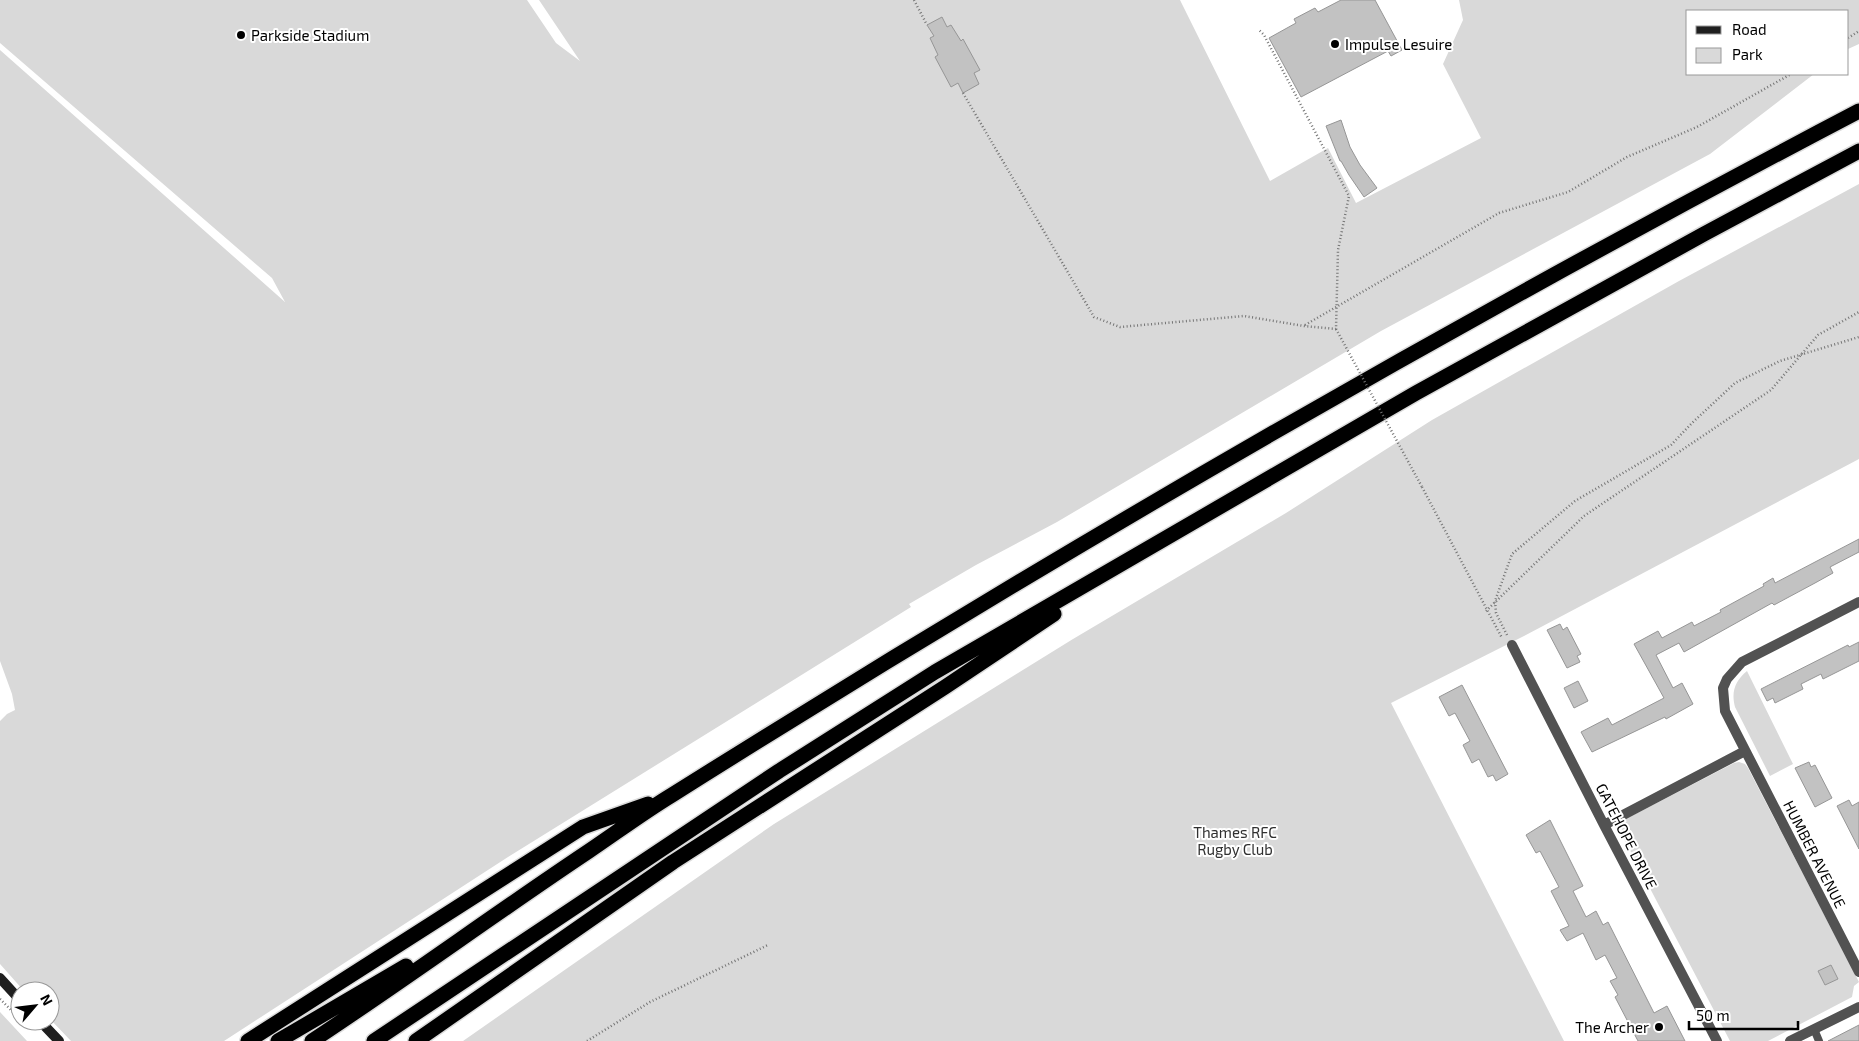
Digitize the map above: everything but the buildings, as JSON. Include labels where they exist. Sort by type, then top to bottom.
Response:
[{"type":"highway","points":[[312,1041],[668,797],[917,644],[1258,442],[1719,184],[1859,111]]},
{"type":"highway","points":[[374,1041],[779,771],[935,672],[1416,393],[1859,151]]},
{"type":"highway","points":[[416,1041],[673,862],[945,687],[1171,535]]},
{"type":"highway","points":[[248,1041],[583,827],[668,797]]},
{"type":"highway","points":[[278,1041],[492,917]]},
{"type":"main road","points":[[0,978],[10,989]]},
{"type":"main road","points":[[50,1031],[59,1041]]},
{"type":"street","name":"HUMBER AVENUE","points":[[1859,602],[1742,662],[1734,669],[1723,688],[1725,711],[1859,972]]},
{"type":"street","name":"GATEHOPE DRIVE","points":[[1508,643],[1717,1041]]},
{"type":"street","points":[[1604,826],[1745,751]]},
{"type":"street","points":[[1790,1041],[1859,1008]]},
{"type":"lane","points":[[1814,1029],[1819,1041]]},
{"type":"path","points":[[914,0],[927,25]]},
{"type":"path","points":[[1258,29],[1264,35],[1349,196],[1338,250],[1336,329],[1422,487],[1486,611],[1508,643]]},
{"type":"path","points":[[1304,326],[1499,213],[1568,192],[1627,157],[1697,127],[1789,75]]},
{"type":"path","points":[[963,93],[1094,317],[1120,328],[1244,316],[1304,326],[1336,329]]},
{"type":"path","points":[[1486,611],[1584,516],[1771,390],[1818,335],[1859,312]]},
{"type":"path","points":[[1508,643],[1496,613],[1495,602],[1512,554],[1575,501],[1671,446],[1692,423],[1735,383],[1780,361],[1859,337]]},
{"type":"path","points":[[587,1041],[650,1002],[768,945]]},
{"type":"path","points":[[0,999],[10,1009]]},
{"type":"green space","points":[[0,0],[527,0],[556,43],[580,61],[539,0],[1180,0],[1270,181],[1328,148],[1356,203],[1481,138],[1443,64],[1463,20],[1459,0],[1859,0],[1859,44],[1849,49],[1849,10],[1686,10],[1686,75],[1813,75],[1710,154],[1381,331],[1057,522],[976,565],[909,604],[911,607],[508,857],[224,1041],[71,1041],[60,1029],[60,981],[15,981],[0,964],[0,721],[7,714],[15,710],[12,694],[0,661],[0,50],[285,302],[272,278],[0,43]]},
{"type":"green space","name":"Thames RFC Rugby Club","points":[[1859,184],[1859,459],[1522,637],[1391,703],[1564,1041],[463,1041],[774,824],[1073,639],[1286,513],[1432,420],[1679,281]]},
{"type":"green space","points":[[1747,671],[1793,764],[1770,776],[1735,707],[1735,687]]},
{"type":"green space","points":[[1739,762],[1745,764],[1748,768],[1859,982],[1854,986],[1852,997],[1768,1041],[1730,1041],[1621,833],[1624,820]]},
{"type":"green space","points":[[0,1012],[10,1023],[10,1031],[18,1031],[27,1041],[0,1041]]},
{"type":"place","name":"Parkside Stadium","points":[[241,35]]},
{"type":"place","name":"Impulse Lesuire","points":[[1335,44]]},
{"type":"place","name":"The Archer","points":[[1659,1027]]}]
